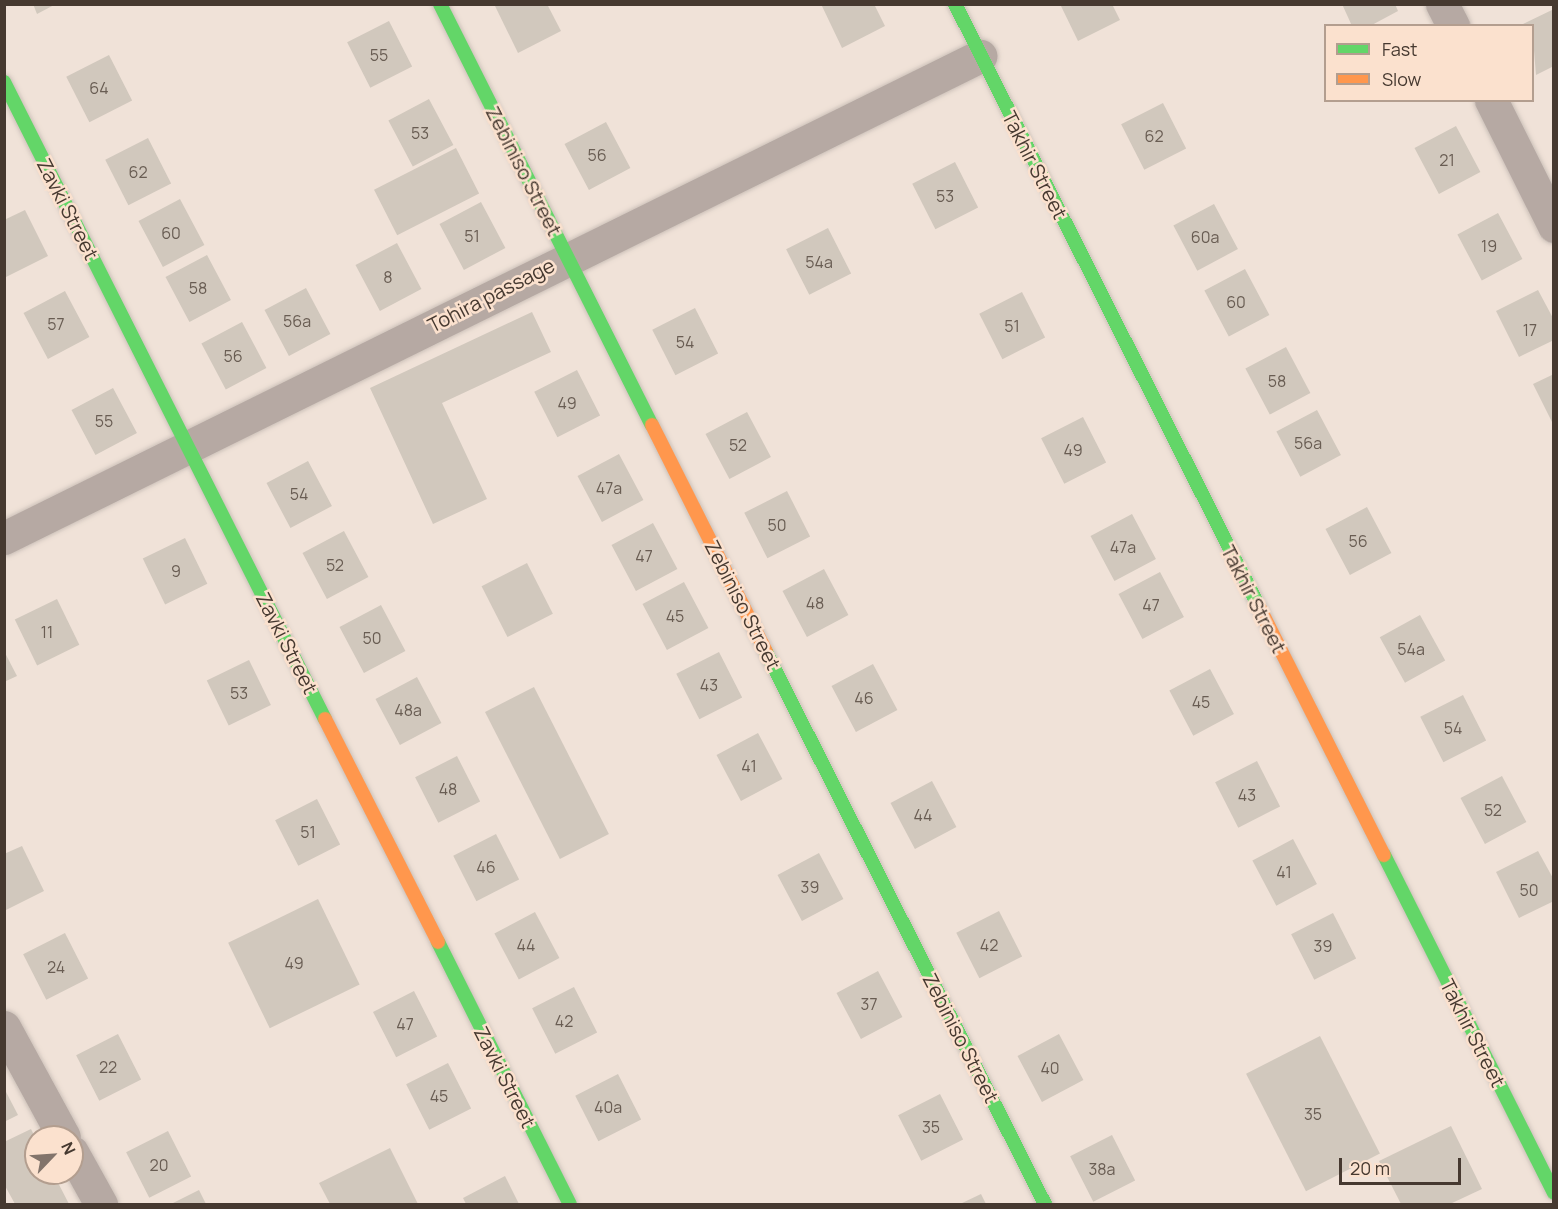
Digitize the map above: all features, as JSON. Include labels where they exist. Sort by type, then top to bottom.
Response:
[{"type":"street","name":"Zebiniso Street","points":[[440,4],[1045,1204]]},
{"type":"street","name":"Takhir Street","points":[[955,4],[1554,1192]]},
{"type":"street","points":[[1442,4],[1452,24]]},
{"type":"street","name":"Tohira passage","points":[[4,538],[567,257],[980,56]]},
{"type":"street","name":"Zavki Street","points":[[4,82],[570,1204]]},
{"type":"street","points":[[1492,102],[1554,226]]},
{"type":"street","points":[[4,1027],[57,1125]]},
{"type":"street","points":[[84,1174],[100,1204]]},
{"type":"building","points":[[33,4],[56,4],[37,14]]},
{"type":"building","points":[[499,4],[547,4],[561,31],[518,53],[495,6]]},
{"type":"building","points":[[821,4],[874,4],[885,26],[842,48]]},
{"type":"building","points":[[1060,4],[1112,4],[1120,20],[1078,41]]},
{"type":"building","points":[[1342,4],[1395,4],[1398,11],[1374,24],[1351,24]]},
{"type":"building","points":[[1554,9],[1554,66],[1536,75],[1534,24],[1523,24]]},
{"type":"building","points":[[389,21],[412,66],[370,88],[347,42]]},
{"type":"building","points":[[109,55],[132,100],[89,122],[66,77]]},
{"type":"building","points":[[429,99],[453,145],[413,167],[388,121]]},
{"type":"building","points":[[1163,103],[1186,148],[1144,170],[1121,124]]},
{"type":"building","points":[[606,122],[630,168],[589,190],[565,144]]},
{"type":"building","points":[[1456,126],[1480,172],[1439,194],[1415,148]]},
{"type":"building","points":[[148,138],[171,183],[128,205],[105,160]]},
{"type":"building","points":[[456,148],[479,193],[397,235],[374,190]]},
{"type":"building","points":[[955,162],[978,207],[935,229],[912,184]]},
{"type":"building","points":[[180,199],[204,245],[163,267],[139,221]]},
{"type":"building","points":[[481,202],[505,248],[464,270],[440,224]]},
{"type":"building","points":[[1214,204],[1238,249],[1197,271],[1173,226]]},
{"type":"building","points":[[25,210],[48,256],[6,277],[4,220]]},
{"type":"building","points":[[1498,213],[1522,259],[1482,281],[1457,235]]},
{"type":"building","points":[[828,228],[851,273],[809,295],[786,249]]},
{"type":"building","points":[[397,243],[421,289],[380,311],[356,265]]},
{"type":"building","points":[[207,255],[231,300],[189,322],[166,277]]},
{"type":"building","points":[[1245,269],[1269,315],[1229,337],[1204,291]]},
{"type":"building","points":[[306,288],[330,334],[289,356],[265,310]]},
{"type":"building","points":[[1538,290],[1554,320],[1554,340],[1519,357],[1496,311]]},
{"type":"building","points":[[65,291],[89,337],[48,359],[24,313]]},
{"type":"building","points":[[1022,292],[1045,337],[1002,359],[979,314]]},
{"type":"building","points":[[695,308],[718,353],[675,375],[652,330]]},
{"type":"building","points":[[532,312],[551,352],[442,403],[487,499],[433,524],[370,388]]},
{"type":"building","points":[[242,322],[266,368],[226,390],[201,344]]},
{"type":"building","points":[[1286,347],[1310,393],[1270,415],[1245,369]]},
{"type":"building","points":[[577,370],[600,415],[557,437],[534,392]]},
{"type":"building","points":[[1554,374],[1554,426],[1533,384]]},
{"type":"building","points":[[113,388],[137,433],[95,455],[72,410]]},
{"type":"building","points":[[1317,410],[1341,455],[1300,477],[1276,432]]},
{"type":"building","points":[[747,412],[771,457],[729,479],[706,434]]},
{"type":"building","points":[[1083,417],[1106,462],[1064,484],[1041,438]]},
{"type":"building","points":[[619,454],[643,500],[602,522],[578,476]]},
{"type":"building","points":[[308,461],[332,506],[290,528],[267,483]]},
{"type":"building","points":[[787,491],[810,536],[767,558],[744,513]]},
{"type":"building","points":[[1367,507],[1391,553],[1350,575],[1326,529]]},
{"type":"building","points":[[1132,514],[1156,559],[1114,581],[1091,536]]},
{"type":"building","points":[[653,523],[677,569],[636,591],[612,545]]},
{"type":"building","points":[[344,531],[368,577],[327,599],[303,553]]},
{"type":"building","points":[[185,538],[207,584],[165,604],[143,559]]},
{"type":"building","points":[[527,563],[553,614],[507,637],[482,586]]},
{"type":"building","points":[[824,569],[848,615],[807,637],[783,591]]},
{"type":"building","points":[[1160,572],[1184,617],[1142,639],[1119,594]]},
{"type":"building","points":[[684,582],[708,628],[667,650],[643,604]]},
{"type":"building","points":[[57,599],[79,645],[37,665],[15,620]]},
{"type":"building","points":[[381,605],[405,651],[364,673],[340,627]]},
{"type":"building","points":[[1420,615],[1445,660],[1405,683],[1380,637]]},
{"type":"building","points":[[4,651],[17,676],[4,682]]},
{"type":"building","points":[[719,652],[742,697],[699,719],[676,674]]},
{"type":"building","points":[[249,660],[271,705],[229,726],[207,681]]},
{"type":"building","points":[[873,664],[897,710],[856,732],[832,686]]},
{"type":"building","points":[[1210,669],[1234,714],[1193,736],[1169,691]]},
{"type":"building","points":[[417,677],[441,723],[400,745],[376,699]]},
{"type":"building","points":[[534,687],[609,834],[560,859],[485,712]]},
{"type":"building","points":[[1463,695],[1486,740],[1443,762],[1420,717]]},
{"type":"building","points":[[758,733],[782,779],[741,801],[717,755]]},
{"type":"building","points":[[457,756],[480,801],[438,823],[415,777]]},
{"type":"building","points":[[1257,761],[1280,806],[1238,828],[1215,782]]},
{"type":"building","points":[[1502,776],[1526,822],[1485,844],[1461,798]]},
{"type":"building","points":[[932,781],[956,827],[915,849],[891,803]]},
{"type":"building","points":[[317,799],[340,844],[298,866],[275,820]]},
{"type":"building","points":[[496,834],[519,879],[476,901],[453,856]]},
{"type":"building","points":[[1293,839],[1317,884],[1276,906],[1252,861]]},
{"type":"building","points":[[22,846],[44,891],[4,911],[4,854]]},
{"type":"building","points":[[1538,851],[1554,880],[1554,901],[1519,918],[1496,872]]},
{"type":"building","points":[[819,853],[843,899],[802,921],[778,875]]},
{"type":"building","points":[[318,899],[360,984],[270,1028],[228,943]]},
{"type":"building","points":[[999,911],[1022,956],[979,978],[956,933]]},
{"type":"building","points":[[535,912],[559,958],[519,980],[494,934]]},
{"type":"building","points":[[1333,913],[1356,958],[1314,980],[1291,934]]},
{"type":"building","points":[[65,933],[88,978],[46,1000],[23,954]]},
{"type":"building","points":[[878,971],[902,1017],[861,1039],[837,993]]},
{"type":"building","points":[[574,987],[597,1032],[555,1054],[532,1008]]},
{"type":"building","points":[[414,991],[437,1036],[396,1057],[373,1012]]},
{"type":"building","points":[[118,1034],[141,1079],[99,1101],[76,1055]]},
{"type":"building","points":[[1059,1034],[1083,1080],[1042,1102],[1018,1056]]},
{"type":"building","points":[[1320,1036],[1380,1154],[1306,1191],[1246,1074]]},
{"type":"building","points":[[448,1063],[471,1108],[429,1130],[406,1084]]},
{"type":"building","points":[[618,1074],[641,1119],[598,1141],[575,1096]]},
{"type":"building","points":[[4,1088],[18,1115],[4,1122]]},
{"type":"building","points":[[940,1094],[963,1139],[921,1161],[898,1115]]},
{"type":"building","points":[[1451,1126],[1482,1189],[1450,1204],[1401,1204],[1379,1161]]},
{"type":"building","points":[[168,1131],[191,1176],[149,1198],[126,1152]]},
{"type":"building","points":[[24,1132],[24,1185],[59,1185],[69,1204],[15,1204],[4,1184],[4,1142]]},
{"type":"building","points":[[1112,1135],[1135,1180],[1093,1202],[1070,1156]]},
{"type":"building","points":[[390,1148],[418,1204],[330,1204],[319,1183]]},
{"type":"building","points":[[505,1176],[519,1204],[466,1204],[463,1198]]},
{"type":"building","points":[[199,1190],[206,1204],[171,1204]]},
{"type":"building","points":[[981,1194],[986,1204],[960,1204]]},
{"type":"traffic: fast","points":[[440,4],[652,425]]},
{"type":"traffic: fast","points":[[955,4],[1258,605]]},
{"type":"traffic: fast","points":[[4,82],[325,719]]},
{"type":"traffic: fast","points":[[766,652],[1045,1204]]},
{"type":"traffic: fast","points":[[1384,855],[1554,1193]]},
{"type":"traffic: fast","points":[[438,942],[570,1204]]},
{"type":"traffic: slow","points":[[652,425],[766,652]]},
{"type":"traffic: slow","points":[[1258,605],[1384,855]]},
{"type":"traffic: slow","points":[[325,719],[438,942]]}]
